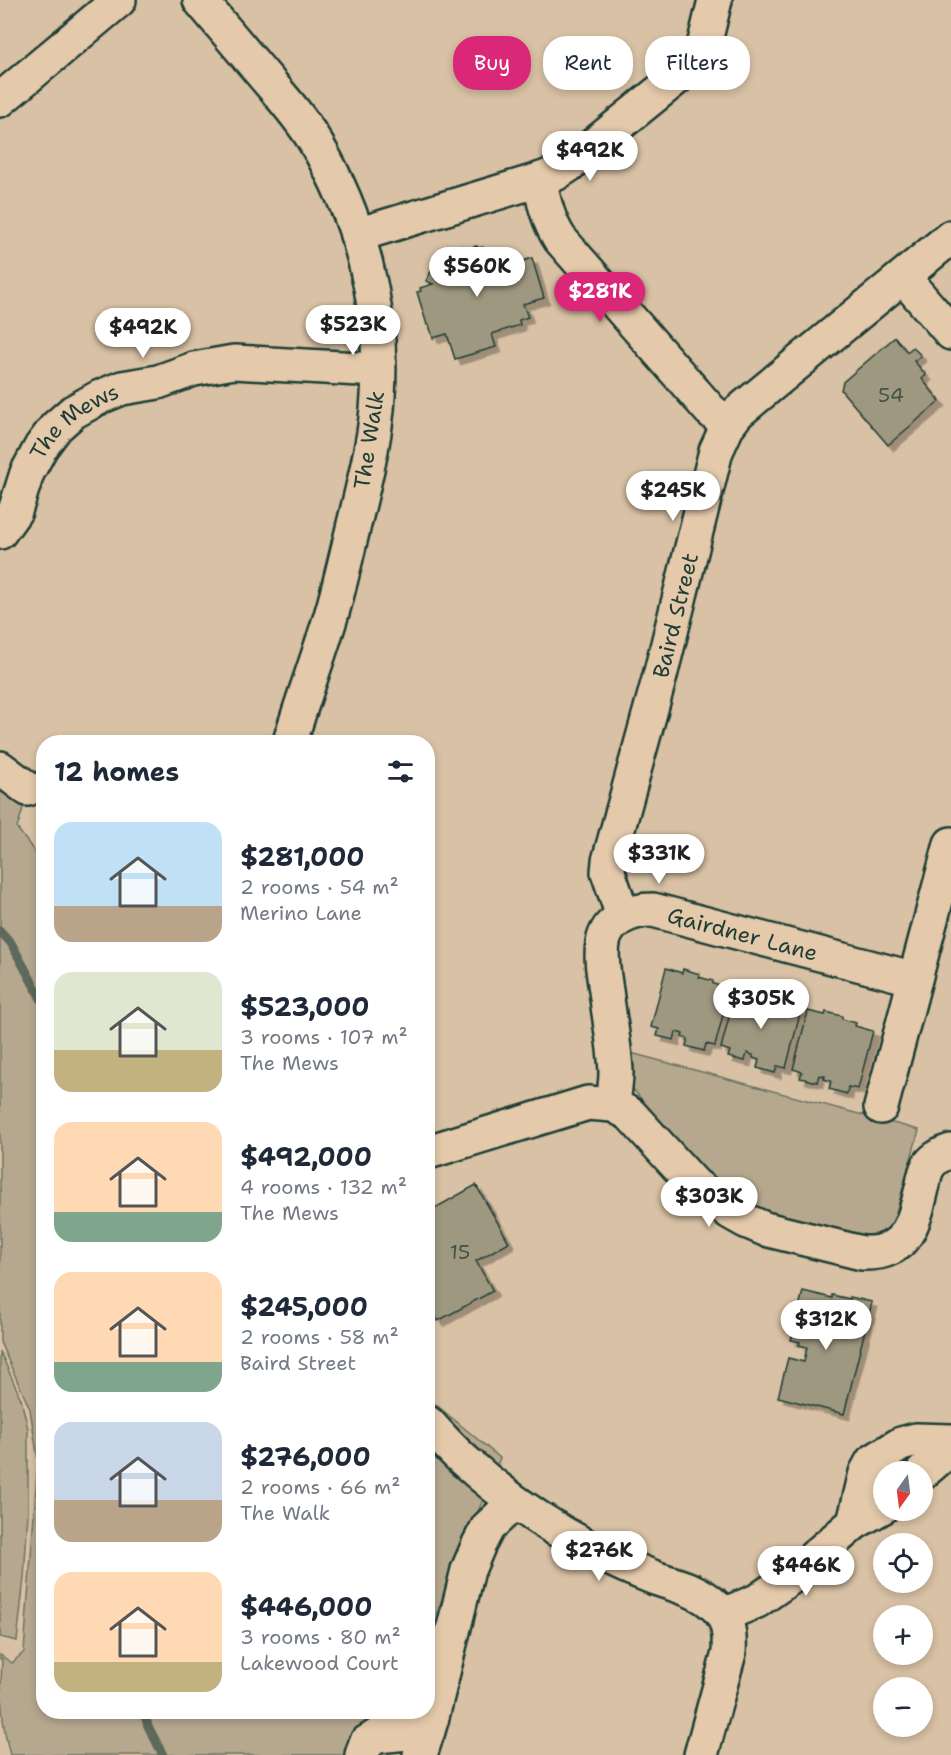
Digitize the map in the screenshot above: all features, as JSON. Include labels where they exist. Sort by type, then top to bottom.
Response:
[{"type":"street","points":[[0,100],[119,0]]},
{"type":"street","name":"The Walk","points":[[200,0],[296,114],[314,139],[347,207],[357,235],[372,292],[377,329],[378,395],[374,438],[333,610],[292,735]]},
{"type":"street","points":[[357,235],[539,180],[569,165],[685,71],[704,46],[715,0]]},
{"type":"street","points":[[539,180],[548,215],[560,239],[710,410],[728,425]]},
{"type":"street","name":"Baird Street","points":[[623,916],[608,872],[609,861],[660,676],[716,451],[728,425],[737,413],[951,237]]},
{"type":"street","points":[[903,277],[951,333]]},
{"type":"street","name":"The Mews","points":[[0,532],[15,511],[27,473],[41,447],[56,427],[73,412],[100,397],[122,388],[158,382],[194,369],[234,362],[378,370]]},
{"type":"street","points":[[0,768],[28,789]]},
{"type":"street","points":[[881,1107],[951,844]]},
{"type":"street","name":"Gairdner Lane","points":[[623,916],[637,910],[653,910],[915,979]]},
{"type":"street","points":[[613,1105],[616,1074],[603,966],[603,943],[612,925],[623,916]]},
{"type":"street","points":[[435,1150],[588,1103],[613,1105],[630,1114],[694,1184],[730,1212],[765,1229],[862,1253],[877,1253],[892,1248],[906,1234],[929,1165],[939,1156],[951,1151]]},
{"type":"street","points":[[435,1430],[465,1462],[515,1502],[570,1537],[611,1559],[707,1599],[723,1615],[730,1636],[729,1653],[701,1755]]},
{"type":"street","points":[[854,1523],[866,1473],[872,1462],[901,1444],[916,1440],[951,1442]]},
{"type":"street","points":[[933,1464],[951,1448]]},
{"type":"street","points":[[435,1700],[468,1570],[488,1527],[515,1502]]},
{"type":"street","points":[[723,1615],[757,1601],[790,1578],[854,1523],[873,1512]]},
{"type":"street","points":[[362,1755],[366,1743],[377,1736],[424,1743],[430,1719]]},
{"type":"shaded area","points":[[0,787],[24,805],[17,828],[36,854],[36,1447],[30,1409],[0,1342]]},
{"type":"shaded area","points":[[631,1053],[919,1130],[892,1227],[865,1240],[759,1212],[697,1167],[633,1089]]},
{"type":"shaded area","points":[[0,1351],[21,1399],[28,1429],[28,1513],[17,1641],[0,1637]]},
{"type":"shaded area","points":[[435,1404],[500,1458],[435,1617]]},
{"type":"shaded area","points":[[36,1487],[36,1719],[380,1719],[348,1750],[349,1755],[10,1755],[3,1719],[2,1659],[0,1655],[12,1663],[24,1652]]},
{"type":"building","points":[[462,246],[466,249],[483,247],[487,261],[508,255],[511,265],[532,258],[544,298],[523,304],[528,317],[519,320],[520,325],[492,334],[496,347],[455,359],[447,334],[433,338],[417,292],[421,291],[420,288],[433,284],[426,281],[435,264],[443,269],[438,255]]},
{"type":"building","points":[[895,337],[907,352],[913,347],[921,356],[914,361],[926,375],[922,379],[940,401],[888,445],[841,390],[843,382]]},
{"type":"building","points":[[666,968],[682,973],[683,969],[700,974],[699,977],[713,981],[713,984],[730,988],[715,1046],[706,1044],[704,1051],[686,1046],[688,1039],[682,1037],[683,1034],[676,1032],[674,1040],[657,1036],[659,1029],[651,1027]]},
{"type":"building","points":[[736,990],[771,995],[770,998],[784,1002],[783,1005],[801,1010],[786,1068],[777,1066],[775,1073],[757,1068],[759,1060],[753,1058],[753,1055],[747,1053],[745,1061],[728,1057],[730,1051],[721,1048]]},
{"type":"building","points":[[808,1011],[842,1016],[842,1019],[856,1023],[855,1026],[873,1031],[858,1089],[848,1087],[847,1094],[829,1089],[831,1081],[824,1079],[825,1076],[819,1075],[817,1082],[800,1078],[802,1072],[793,1069]]},
{"type":"building","points":[[476,1185],[509,1242],[476,1261],[493,1291],[438,1321],[435,1315],[435,1208]]},
{"type":"building","points":[[803,1291],[832,1298],[832,1295],[872,1302],[844,1414],[778,1397],[788,1358],[804,1362],[807,1347],[791,1340]]},
{"type":"waterway","points":[[0,931],[11,943],[36,989]]},
{"type":"waterway","points":[[146,1719],[163,1755]]}]
